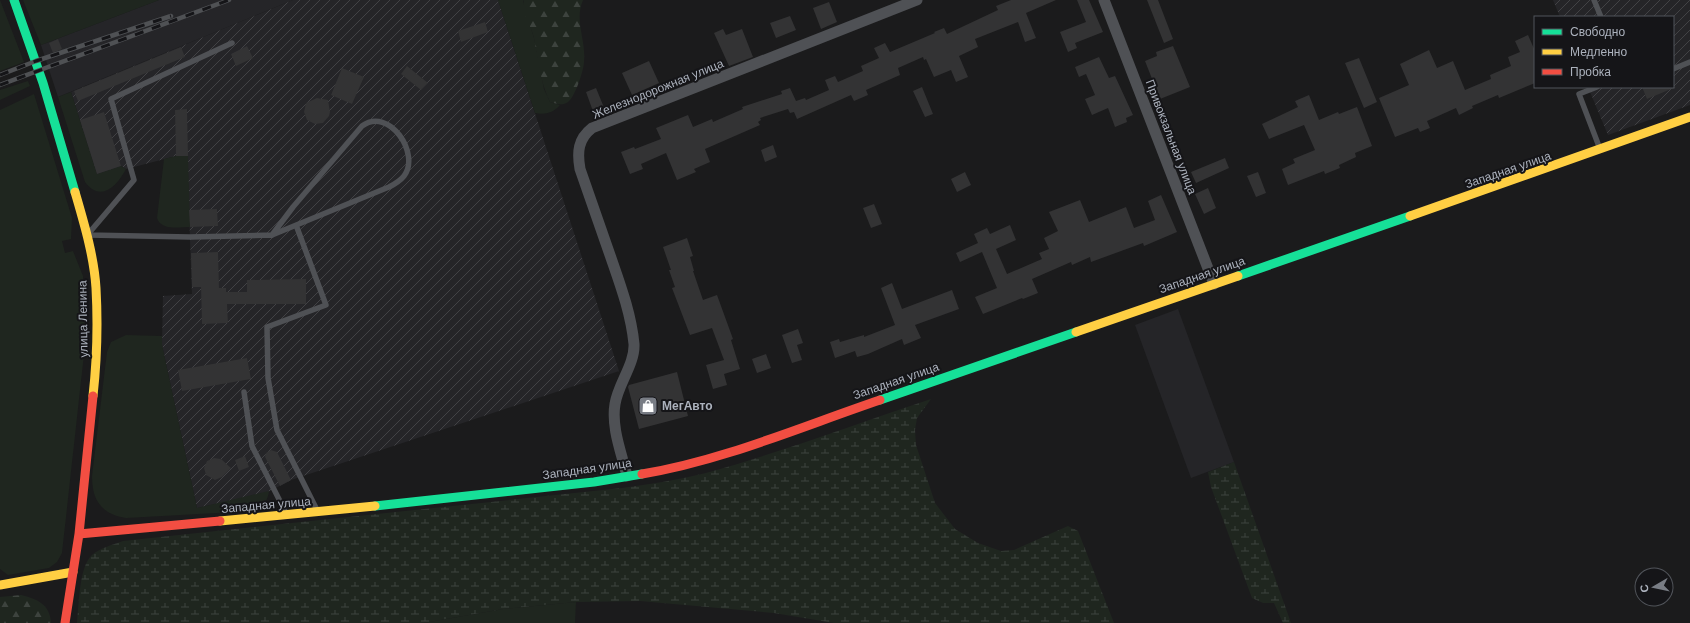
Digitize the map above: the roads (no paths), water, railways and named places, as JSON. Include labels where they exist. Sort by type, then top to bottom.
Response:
[{"type":"street","name":"улица Ленина","points":[[14,0],[43,83],[87,235],[96,288],[97,339],[79,534],[65,623]]},
{"type":"street","name":"Железнодорожная улица","points":[[627,476],[615,425],[615,405],[620,385],[632,356],[634,346],[622,289],[580,169],[578,150],[580,141],[592,128],[917,0]]},
{"type":"street","name":"Привокзальная улица","points":[[1104,0],[1214,284]]},
{"type":"street","name":"Западная улица","points":[[79,534],[318,512],[594,482],[661,470],[729,452],[1600,150],[1690,117]]},
{"type":"street","points":[[0,585],[73,572]]},
{"type":"lane","points":[[1594,0],[1601,16]]},
{"type":"lane","points":[[87,235],[134,180],[111,99],[232,43]]},
{"type":"lane","points":[[1674,68],[1690,62]]},
{"type":"lane","points":[[1594,88],[1579,94],[1600,150]]},
{"type":"lane","points":[[87,235],[190,237],[272,235],[389,187],[399,181],[405,175],[408,168],[408,157],[403,140],[396,131],[388,124],[374,120],[362,126],[293,207],[272,235]]},
{"type":"lane","points":[[296,225],[326,306],[267,327],[268,378],[278,430],[318,512]]},
{"type":"lane","points":[[244,392],[252,446],[287,515]]},
{"type":"railway","points":[[0,85],[229,0]]},
{"type":"railway","points":[[0,75],[36,61],[171,16]]},
{"type":"place","name":"МегАвто","points":[[648,406]]}]
